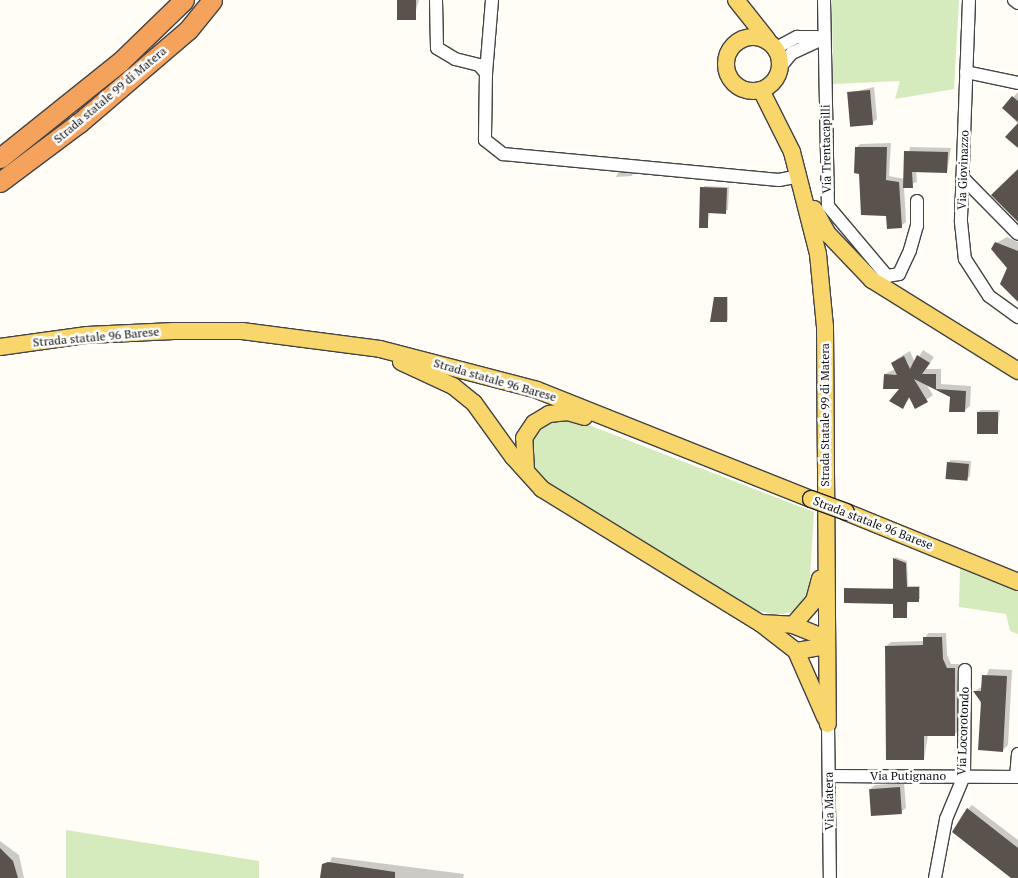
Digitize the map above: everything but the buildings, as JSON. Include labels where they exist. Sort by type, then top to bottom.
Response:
[{"type":"highway","name":"Strada statale 99 di Matera","points":[[0,158],[120,62],[184,0]]},
{"type":"highway","name":"Strada statale 99 di Matera","points":[[0,182],[79,123],[166,49],[212,0]]},
{"type":"main road","points":[[731,0],[740,39]]},
{"type":"main road","points":[[736,0],[772,44],[772,79],[744,89],[730,78],[726,61],[740,39],[754,36],[772,44]]},
{"type":"main road","name":"Strada Statale 99 di Matera","points":[[772,79],[788,140],[806,194],[825,327],[828,724]]},
{"type":"main road","points":[[806,194],[828,234],[872,280],[1018,371]]},
{"type":"main road","name":"Strada statale 96 Barese","points":[[0,347],[87,335],[174,330],[301,338],[460,367],[537,390],[688,448],[1018,582]]},
{"type":"main road","points":[[301,338],[406,363],[453,386],[489,419],[527,476],[760,623],[796,651],[828,724]]},
{"type":"main road","points":[[527,476],[522,458],[524,438],[534,423],[550,414],[568,412],[688,448]]},
{"type":"main road","points":[[793,624],[814,601],[826,558]]},
{"type":"main road","points":[[760,623],[793,624],[826,642]]},
{"type":"main road","points":[[796,651],[826,642]]},
{"type":"street","points":[[436,0],[437,48],[455,59],[479,65],[486,73]]},
{"type":"street","points":[[492,0],[486,73],[485,140],[504,154],[779,180],[800,176]]},
{"type":"street","name":"Via Trentacapilli","points":[[824,0],[828,206],[887,276],[899,274],[910,250],[918,201]]},
{"type":"street","name":"Via Giovinazzo","points":[[969,0],[963,178],[965,259],[989,296],[1018,317]]},
{"type":"street","points":[[1014,0],[1018,3]]},
{"type":"street","points":[[772,44],[797,38],[824,38]]},
{"type":"street","points":[[772,79],[792,53],[824,38]]},
{"type":"street","points":[[966,72],[1018,83]]},
{"type":"street","points":[[963,178],[1018,234]]},
{"type":"street","name":"Via Locorotondo","points":[[936,878],[946,819],[964,776],[965,670]]},
{"type":"street","name":"Via Matera","points":[[828,724],[830,878]]},
{"type":"street","points":[[1017,777],[1018,754]]},
{"type":"street","name":"Via Putignano","points":[[829,776],[1017,777]]},
{"type":"green space","points":[[832,0],[959,0],[954,89],[895,99],[900,81],[833,84]]},
{"type":"green space","points":[[573,419],[814,512],[809,593],[801,604],[793,612],[777,615],[758,611],[538,480],[529,467],[532,439],[552,420]]},
{"type":"green space","points":[[960,568],[1018,591],[1018,634],[1010,631],[1006,614],[959,607]]},
{"type":"green space","points":[[66,830],[259,861],[259,878],[66,878]]}]
